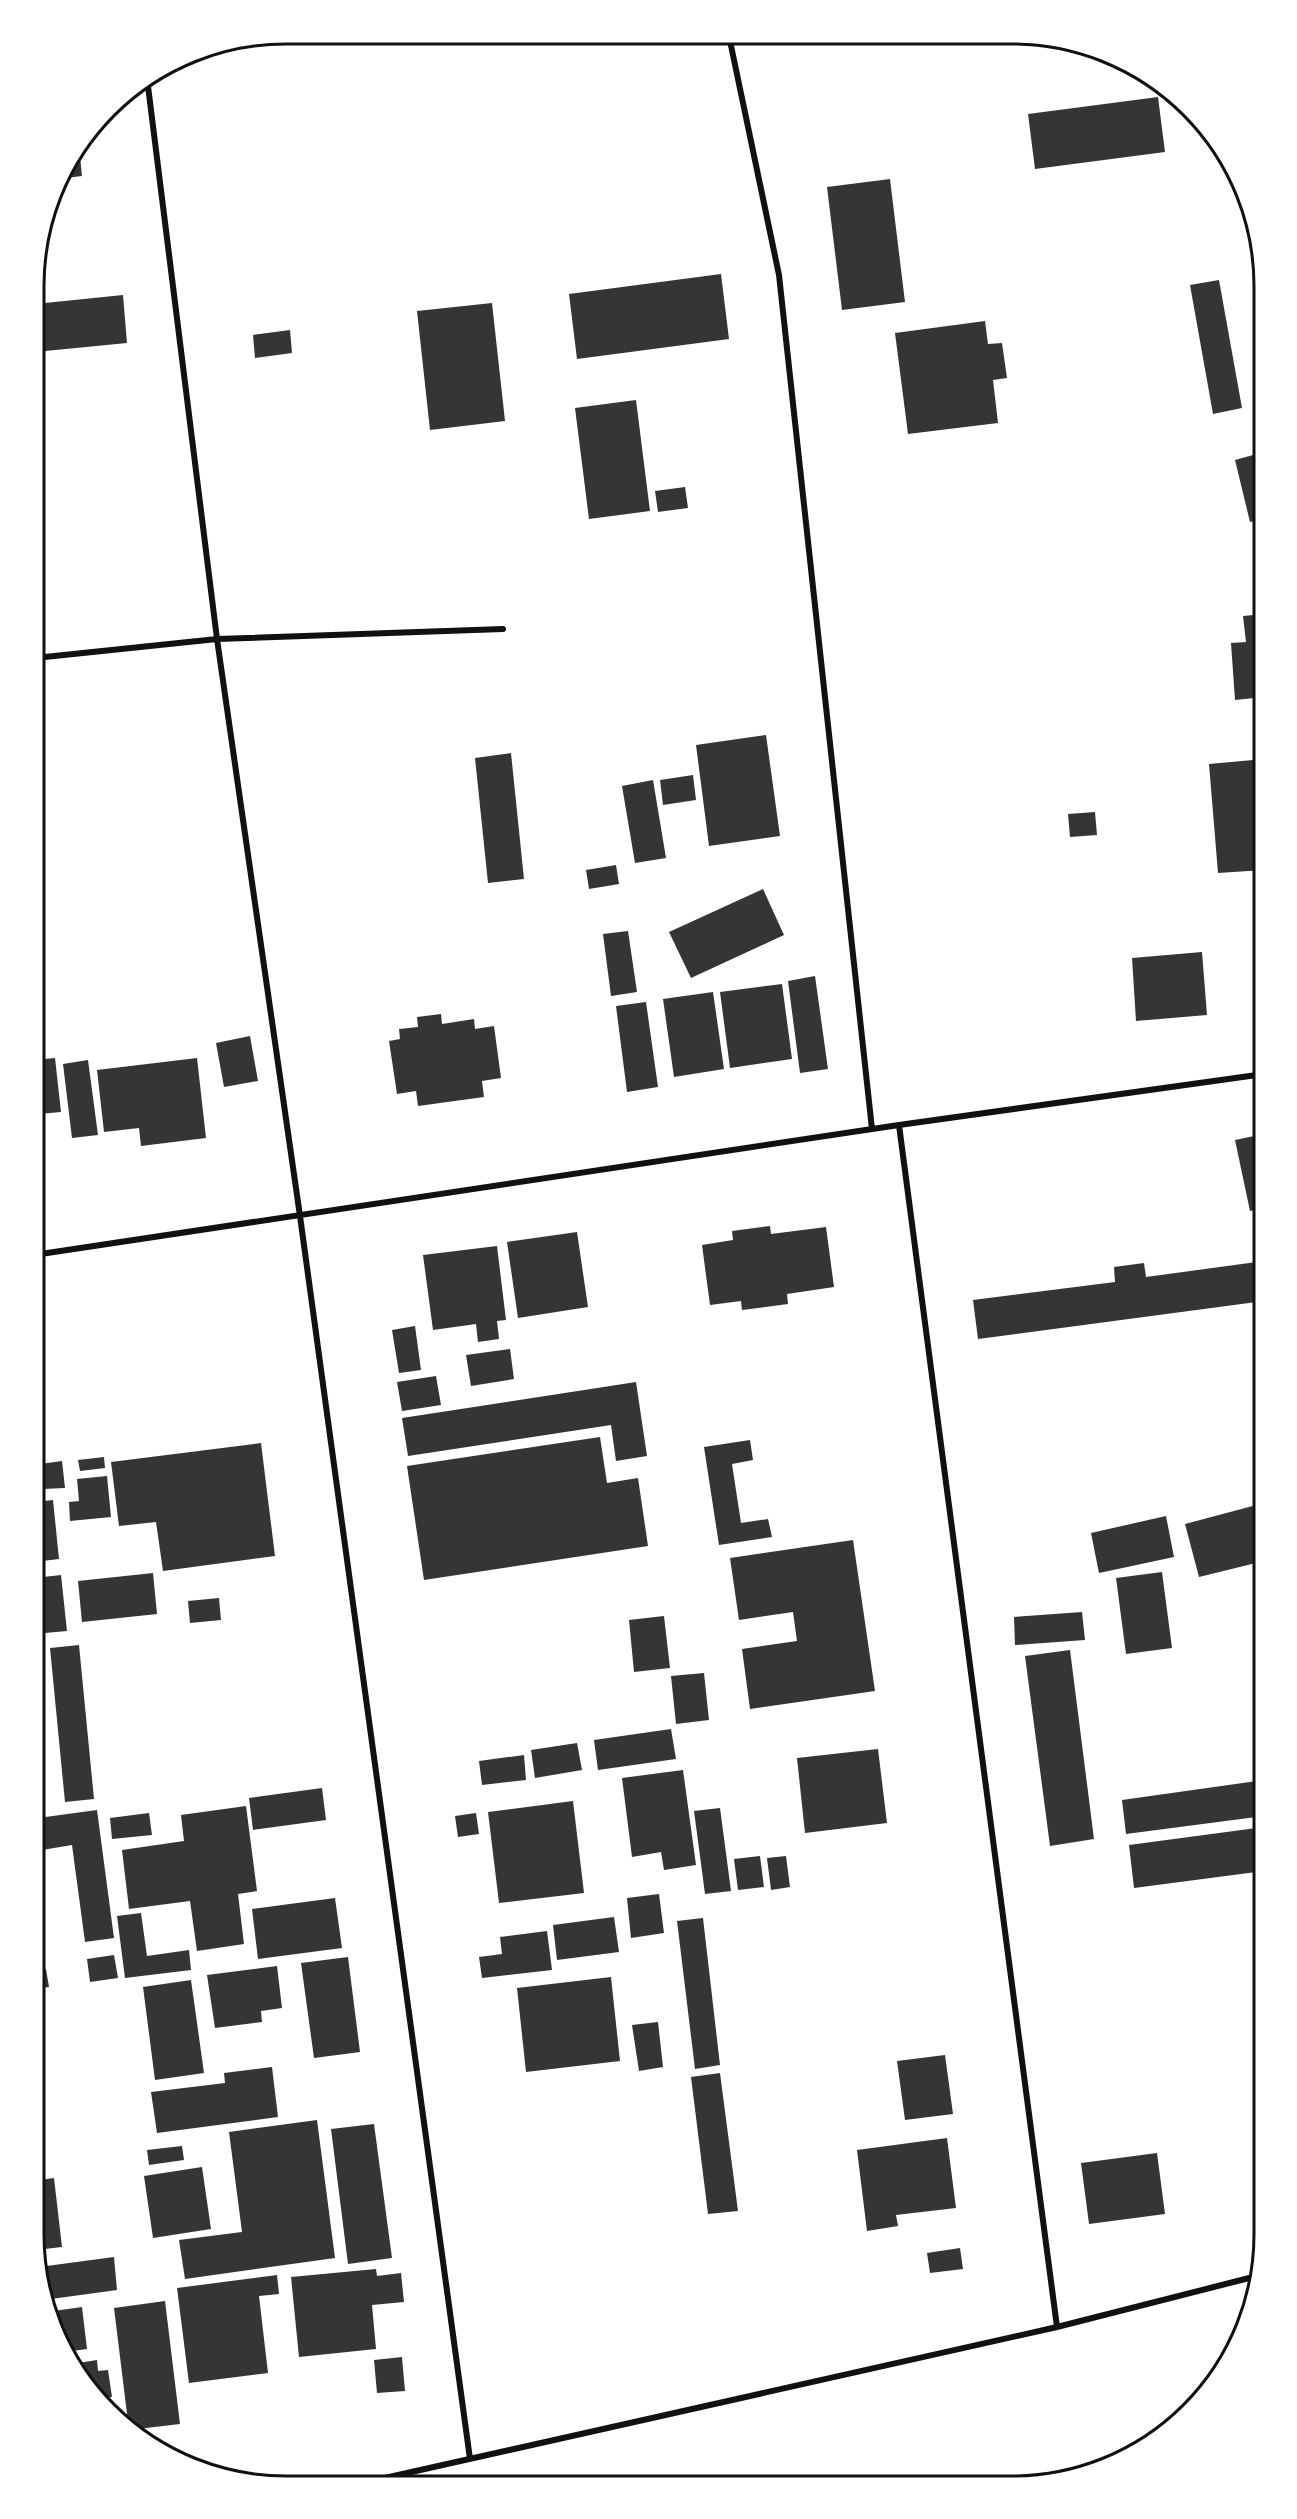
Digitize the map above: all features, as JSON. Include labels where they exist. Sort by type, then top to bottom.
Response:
[{"type":"street","points":[[731,44],[779,275],[872,1130]]},
{"type":"street","points":[[148,86],[217,639],[300,1216],[470,2459]]},
{"type":"street","points":[[44,657],[217,639],[503,629]]},
{"type":"street","points":[[44,1254],[899,1125],[1254,1075]]},
{"type":"street","points":[[899,1125],[1057,2326]]},
{"type":"street","points":[[394,2476],[1057,2326],[1249,2278]]},
{"type":"building","points":[[1158,97],[1165,152],[1035,169],[1028,114]]},
{"type":"building","points":[[80,157],[82,176],[68,178]]},
{"type":"building","points":[[890,179],[905,302],[842,310],[827,187]]},
{"type":"building","points":[[721,274],[729,339],[577,359],[569,294]]},
{"type":"building","points":[[1219,280],[1242,408],[1213,414],[1190,285]]},
{"type":"building","points":[[123,295],[127,343],[44,351],[44,303]]},
{"type":"building","points":[[492,303],[505,421],[430,430],[417,311]]},
{"type":"building","points":[[985,321],[988,344],[1002,343],[1007,378],[993,380],[998,423],[908,434],[895,333]]},
{"type":"building","points":[[290,330],[292,353],[255,358],[253,335]]},
{"type":"building","points":[[636,400],[650,511],[589,519],[575,408]]},
{"type":"building","points":[[1254,455],[1254,521],[1250,522],[1235,460]]},
{"type":"building","points":[[685,487],[688,508],[658,512],[655,491]]},
{"type":"building","points":[[1254,615],[1254,698],[1235,700],[1231,643],[1246,642],[1243,616]]},
{"type":"building","points":[[766,735],[780,836],[709,846],[696,745]]},
{"type":"building","points":[[511,753],[524,879],[488,883],[475,758]]},
{"type":"building","points":[[1254,760],[1254,871],[1218,873],[1209,764]]},
{"type":"building","points":[[693,775],[696,800],[663,805],[660,780]]},
{"type":"building","points":[[653,780],[666,858],[635,863],[622,786]]},
{"type":"building","points":[[1095,812],[1097,835],[1070,837],[1068,814]]},
{"type":"building","points":[[616,865],[619,884],[589,889],[586,870]]},
{"type":"building","points":[[763,889],[784,935],[691,978],[669,932]]},
{"type":"building","points":[[628,931],[637,992],[611,996],[603,934]]},
{"type":"building","points":[[1202,952],[1207,1015],[1136,1021],[1132,958]]},
{"type":"building","points":[[815,976],[828,1069],[800,1073],[788,981]]},
{"type":"building","points":[[782,984],[792,1059],[730,1068],[720,992]]},
{"type":"building","points":[[713,992],[724,1069],[674,1077],[663,999]]},
{"type":"building","points":[[646,1002],[658,1087],[627,1092],[616,1006]]},
{"type":"building","points":[[441,1014],[442,1024],[474,1019],[475,1029],[494,1026],[501,1078],[482,1081],[484,1097],[418,1106],[416,1091],[397,1094],[389,1041],[400,1039],[399,1029],[418,1027],[417,1017]]},
{"type":"building","points":[[250,1036],[258,1081],[224,1087],[216,1043]]},
{"type":"building","points":[[55,1058],[61,1112],[44,1114],[44,1059]]},
{"type":"building","points":[[197,1058],[206,1138],[141,1146],[139,1128],[104,1132],[97,1070]]},
{"type":"building","points":[[88,1060],[98,1135],[72,1138],[63,1064]]},
{"type":"building","points":[[1254,1136],[1254,1210],[1250,1211],[1235,1140]]},
{"type":"building","points":[[770,1226],[771,1234],[826,1227],[834,1287],[787,1294],[788,1304],[742,1310],[741,1301],[710,1305],[702,1245],[733,1240],[732,1231]]},
{"type":"building","points":[[577,1232],[588,1307],[518,1318],[507,1242]]},
{"type":"building","points":[[497,1246],[506,1320],[497,1321],[499,1339],[478,1342],[476,1324],[433,1330],[423,1255]]},
{"type":"building","points":[[1254,1262],[1254,1302],[978,1339],[973,1300],[1115,1282],[1114,1267],[1144,1263],[1146,1277]]},
{"type":"building","points":[[415,1326],[421,1370],[399,1373],[392,1330]]},
{"type":"building","points":[[510,1349],[514,1379],[471,1386],[466,1355]]},
{"type":"building","points":[[436,1376],[441,1405],[402,1411],[397,1382]]},
{"type":"building","points":[[636,1382],[647,1456],[616,1461],[611,1425],[408,1456],[402,1418]]},
{"type":"building","points":[[600,1437],[607,1483],[638,1478],[648,1546],[424,1580],[407,1466]]},
{"type":"building","points":[[750,1440],[753,1460],[732,1464],[741,1523],[768,1519],[772,1537],[719,1545],[704,1447]]},
{"type":"building","points":[[261,1443],[275,1556],[163,1571],[156,1522],[119,1526],[111,1462]]},
{"type":"building","points":[[104,1457],[105,1468],[80,1471],[78,1460]]},
{"type":"building","points":[[62,1461],[65,1488],[44,1489],[44,1463]]},
{"type":"building","points":[[107,1476],[111,1517],[70,1521],[69,1502],[79,1501],[77,1479]]},
{"type":"building","points":[[53,1500],[59,1559],[44,1561],[44,1501]]},
{"type":"building","points":[[1254,1506],[1254,1563],[1199,1577],[1185,1524]]},
{"type":"building","points":[[1166,1516],[1174,1557],[1099,1573],[1091,1533]]},
{"type":"building","points":[[853,1540],[875,1691],[750,1709],[742,1649],[797,1641],[793,1612],[739,1620],[730,1558]]},
{"type":"building","points":[[1162,1572],[1172,1648],[1126,1654],[1116,1578]]},
{"type":"building","points":[[153,1573],[157,1614],[82,1622],[78,1581]]},
{"type":"building","points":[[61,1575],[67,1631],[44,1633],[44,1577]]},
{"type":"building","points":[[219,1598],[221,1620],[190,1623],[188,1601]]},
{"type":"building","points":[[1082,1612],[1085,1640],[1015,1645],[1014,1617]]},
{"type":"building","points":[[664,1616],[670,1668],[634,1672],[629,1620]]},
{"type":"building","points":[[79,1645],[94,1799],[65,1802],[50,1648]]},
{"type":"building","points":[[1070,1650],[1094,1839],[1050,1846],[1025,1656]]},
{"type":"building","points":[[704,1673],[709,1720],[676,1724],[671,1676]]},
{"type":"building","points":[[671,1729],[676,1759],[598,1770],[594,1740]]},
{"type":"building","points":[[577,1743],[582,1770],[535,1778],[531,1750]]},
{"type":"building","points":[[878,1749],[887,1823],[805,1833],[797,1758]]},
{"type":"building","points":[[524,1755],[526,1780],[482,1785],[479,1761]]},
{"type":"building","points":[[683,1770],[696,1865],[664,1870],[661,1852],[632,1857],[622,1778]]},
{"type":"building","points":[[1254,1781],[1254,1817],[1126,1834],[1122,1800]]},
{"type":"building","points":[[322,1788],[326,1820],[253,1830],[249,1798]]},
{"type":"building","points":[[573,1801],[584,1893],[499,1903],[488,1812]]},
{"type":"building","points":[[246,1806],[257,1891],[238,1894],[244,1944],[197,1951],[190,1901],[129,1909],[122,1850],[184,1841],[181,1815]]},
{"type":"building","points":[[720,1808],[731,1891],[705,1894],[694,1811]]},
{"type":"building","points":[[97,1810],[114,1938],[85,1942],[72,1845],[44,1850],[44,1817]]},
{"type":"building","points":[[149,1813],[152,1835],[112,1839],[110,1818]]},
{"type":"building","points":[[476,1813],[479,1834],[458,1837],[455,1816]]},
{"type":"building","points":[[1254,1828],[1254,1872],[1134,1888],[1129,1845]]},
{"type":"building","points":[[760,1856],[764,1887],[738,1890],[734,1859]]},
{"type":"building","points":[[786,1856],[790,1887],[771,1890],[767,1858]]},
{"type":"building","points":[[659,1894],[664,1933],[631,1938],[627,1898]]},
{"type":"building","points":[[335,1898],[342,1948],[258,1959],[252,1909]]},
{"type":"building","points":[[141,1913],[147,1956],[189,1950],[191,1970],[125,1978],[117,1916]]},
{"type":"building","points":[[614,1917],[619,1952],[557,1960],[553,1925]]},
{"type":"building","points":[[703,1918],[720,2065],[695,2069],[677,1921]]},
{"type":"building","points":[[547,1931],[552,1970],[482,1978],[479,1957],[502,1954],[500,1937]]},
{"type":"building","points":[[114,1955],[118,1978],[90,1982],[87,1959]]},
{"type":"building","points":[[348,1957],[360,2052],[314,2058],[301,1963]]},
{"type":"building","points":[[277,1966],[282,2008],[261,2011],[262,2022],[215,2028],[207,1975]]},
{"type":"building","points":[[44,1969],[46,1969],[49,1987],[44,1988]]},
{"type":"building","points":[[611,1977],[620,2061],[526,2072],[517,1988]]},
{"type":"building","points":[[191,1980],[204,2073],[155,2080],[143,1987]]},
{"type":"building","points":[[658,2022],[663,2067],[639,2071],[632,2025]]},
{"type":"building","points":[[945,2055],[953,2114],[905,2120],[897,2061]]},
{"type":"building","points":[[272,2067],[278,2117],[157,2133],[151,2092],[225,2083],[224,2073]]},
{"type":"building","points":[[720,2073],[738,2211],[708,2214],[691,2077]]},
{"type":"building","points":[[317,2120],[335,2258],[185,2279],[179,2240],[242,2232],[229,2132]]},
{"type":"building","points":[[374,2124],[392,2258],[348,2264],[331,2129]]},
{"type":"building","points":[[947,2138],[956,2208],[896,2215],[898,2226],[867,2231],[857,2150]]},
{"type":"building","points":[[182,2146],[184,2160],[149,2165],[147,2150]]},
{"type":"building","points":[[1157,2153],[1165,2214],[1089,2224],[1081,2163]]},
{"type":"building","points":[[202,2167],[211,2229],[153,2238],[144,2176]]},
{"type":"building","points":[[54,2178],[62,2247],[44,2249],[44,2179]]},
{"type":"building","points":[[960,2248],[963,2269],[930,2273],[927,2253]]},
{"type":"building","points":[[114,2257],[117,2290],[53,2299],[46,2266]]},
{"type":"building","points":[[376,2269],[377,2276],[401,2273],[404,2302],[372,2305],[376,2349],[299,2357],[291,2277]]},
{"type":"building","points":[[277,2275],[279,2294],[259,2296],[268,2373],[189,2383],[177,2288]]},
{"type":"building","points":[[165,2301],[180,2424],[142,2428],[127,2416],[114,2308]]},
{"type":"building","points":[[82,2307],[87,2349],[74,2351],[56,2311]]},
{"type":"building","points":[[402,2357],[405,2391],[377,2393],[374,2360]]},
{"type":"building","points":[[97,2360],[98,2371],[108,2370],[112,2397],[108,2398],[81,2363]]}]
